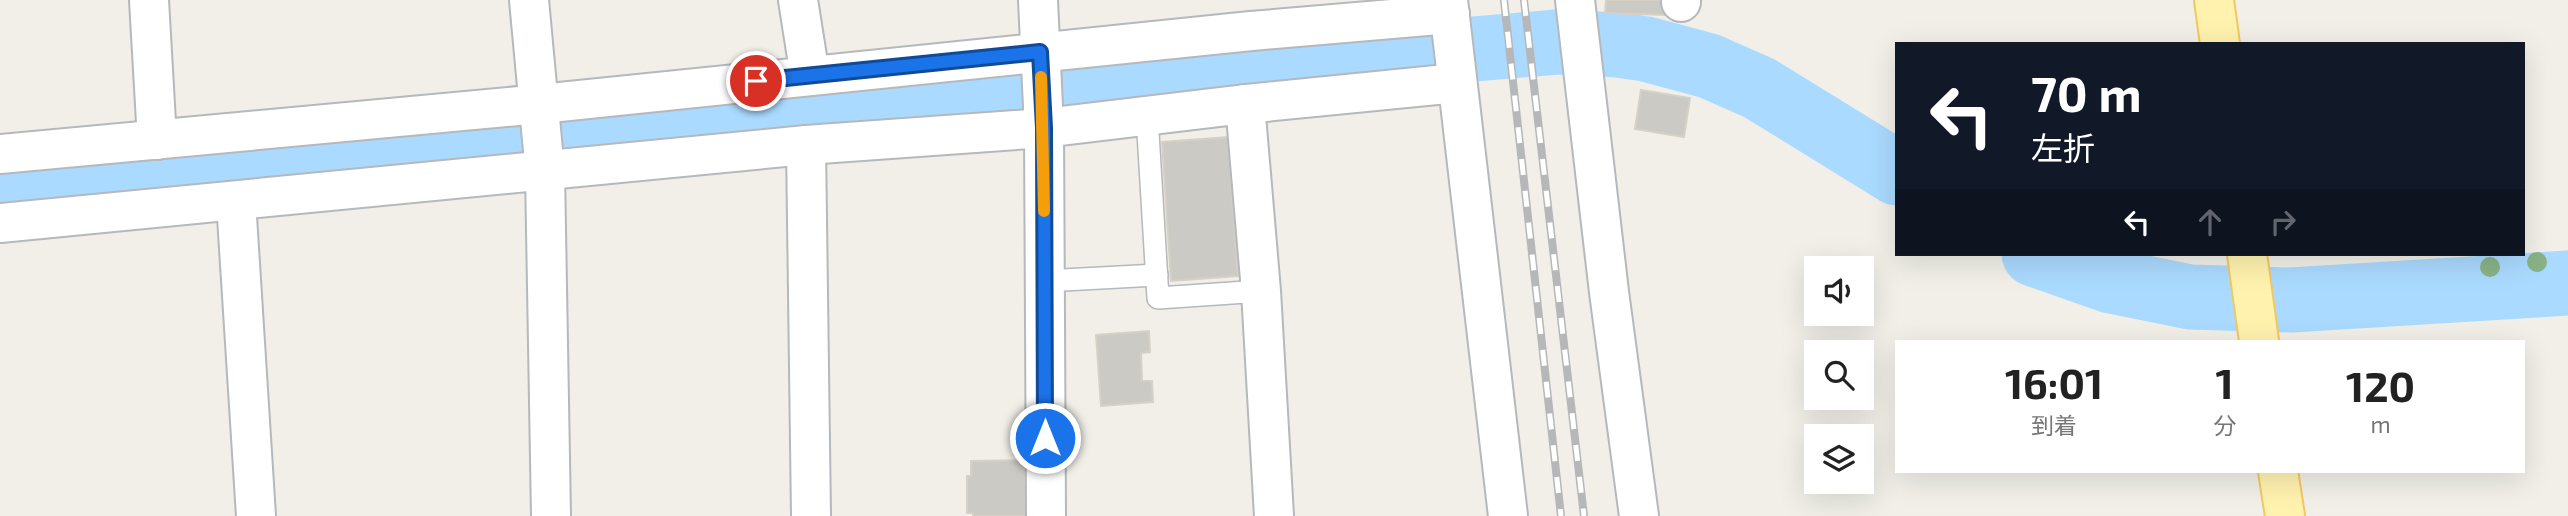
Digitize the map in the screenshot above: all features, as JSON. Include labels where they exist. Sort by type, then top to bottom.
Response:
[{"type":"main road","points":[[2214,0],[2220,42]]},
{"type":"main road","points":[[2249,267],[2258,333]]},
{"type":"main road","points":[[2278,473],[2284,516]]},
{"type":"street","points":[[149,0],[157,139]]},
{"type":"street","points":[[529,0],[545,172],[551,516]]},
{"type":"street","points":[[799,0],[810,76]]},
{"type":"street","points":[[1038,0],[1044,128],[1046,516]]},
{"type":"street","points":[[1575,0],[1609,292],[1639,516]]},
{"type":"street","points":[[0,154],[540,104],[1040,52],[1252,15],[1449,7],[1508,516]]},
{"type":"street","points":[[0,223],[806,145],[1044,128],[1457,83]]},
{"type":"street","points":[[1245,104],[1261,291],[1274,516]]},
{"type":"street","points":[[806,145],[811,516]]},
{"type":"street","points":[[236,201],[256,516]]},
{"type":"lane","points":[[1147,116],[1158,298],[1261,291]]},
{"type":"lane","points":[[1044,281],[1157,275]]},
{"type":"building","points":[[1606,0],[1666,0],[1665,15],[1605,13]]},
{"type":"building","points":[[1641,90],[1690,98],[1684,137],[1635,129]]},
{"type":"building","points":[[1228,137],[1238,276],[1171,281],[1162,142]]},
{"type":"building","points":[[1149,331],[1150,352],[1141,353],[1142,381],[1152,381],[1153,402],[1101,406],[1096,335]]},
{"type":"building","points":[[1025,460],[1026,516],[973,516],[973,513],[967,513],[967,476],[971,476],[971,461]]},
{"type":"waterway","points":[[0,197],[1247,68],[1557,42],[1646,49],[1709,66],[1759,88],[1895,172]]},
{"type":"waterway","points":[[2040,256],[2111,281],[2190,297],[2291,300],[2568,283]]},
{"type":"railway","points":[[1504,0],[1561,516]]},
{"type":"railway","points":[[1524,0],[1584,516]]},
{"type":"slow traffic","points":[[1041,77],[1044,211]]},
{"type":"route","points":[[756,81],[1040,52],[1044,128],[1045,438]]}]
